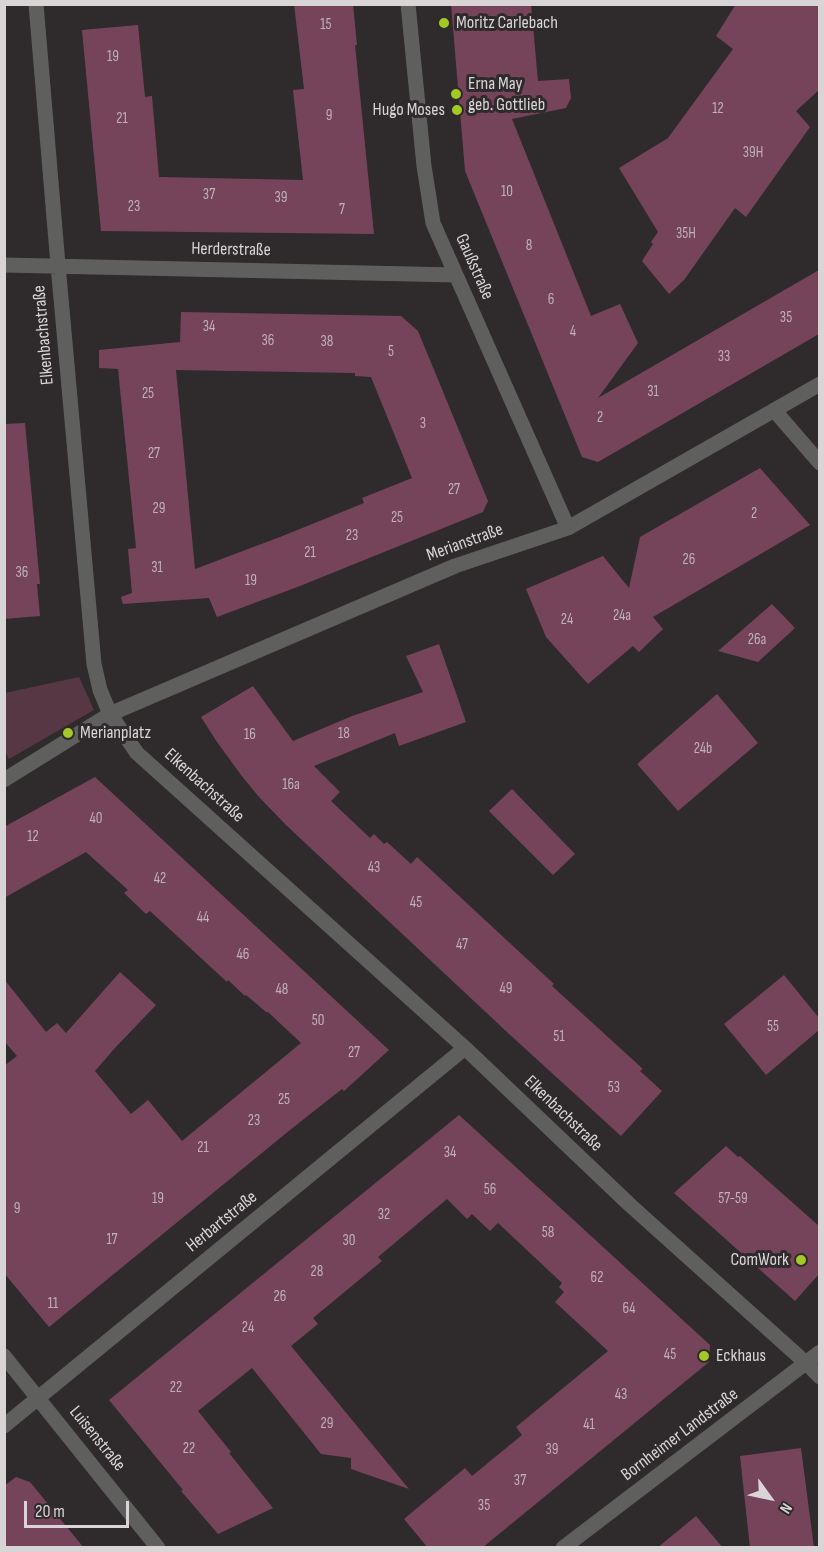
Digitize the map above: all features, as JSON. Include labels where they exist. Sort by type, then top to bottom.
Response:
[{"type":"street","name":"Elkenbachstraße","points":[[36,4],[94,664],[100,690],[110,714],[137,753],[465,1048],[630,1205],[819,1377]]},
{"type":"street","name":"Gaußstraße","points":[[408,4],[424,166],[433,223],[568,528]]},
{"type":"street","name":"Herderstraße","points":[[4,265],[456,275]]},
{"type":"street","name":"Merianstraße","points":[[110,714],[455,566],[568,528],[819,384]]},
{"type":"street","points":[[774,410],[819,462]]},
{"type":"street","points":[[6,776],[110,714]]},
{"type":"street","name":"Herbartstraße","points":[[4,1426],[465,1048]]},
{"type":"street","name":"Bornheimer Landstraße","points":[[563,1548],[819,1352]]},
{"type":"street","name":"Luisenstraße","points":[[4,1356],[158,1548]]},
{"type":"shaded area","points":[[79,677],[94,710],[9,759],[5,751],[5,693]]},
{"type":"building","points":[[294,4],[353,4],[374,234],[101,231],[82,30],[138,25],[145,97],[152,96],[159,177],[303,180],[293,90],[304,89]]},
{"type":"building","points":[[451,4],[531,4],[538,81],[569,79],[571,98],[566,108],[512,119],[591,316],[620,304],[638,343],[598,398],[819,270],[819,334],[598,462],[582,457],[465,171]]},
{"type":"building","points":[[736,4],[819,4],[819,90],[796,111],[810,127],[746,217],[735,208],[684,280],[669,294],[642,261],[658,232],[619,168],[668,138],[733,49],[716,36]]},
{"type":"building","points":[[181,312],[401,316],[418,331],[488,501],[483,512],[217,617],[209,598],[123,604],[121,597],[132,593],[128,549],[136,548],[118,369],[99,368],[99,350],[180,342]],"holes":[[[176,370],[355,373],[355,376],[371,377],[412,478],[362,498],[364,503],[195,569]]]},
{"type":"building","points":[[25,423],[40,584],[37,584],[40,616],[4,619],[4,424]]},
{"type":"building","points":[[760,468],[810,525],[653,617],[663,629],[639,652],[633,646],[588,684],[546,637],[526,589],[603,556],[629,588],[640,537]]},
{"type":"building","points":[[772,604],[795,628],[758,662],[718,651]]},
{"type":"building","points":[[439,644],[466,722],[399,746],[395,733],[314,766],[340,792],[331,801],[370,838],[374,834],[384,844],[387,842],[411,864],[417,857],[643,1069],[640,1071],[662,1091],[621,1136],[286,825],[241,775],[201,717],[253,686],[293,741],[352,716],[423,692],[406,656]]},
{"type":"building","points":[[717,694],[758,743],[678,811],[637,764]]},
{"type":"building","points":[[95,777],[389,1050],[344,1091],[342,1089],[290,1130],[49,1327],[4,1273],[4,1066],[17,1056],[4,1041],[4,979],[46,1032],[57,1023],[66,1033],[120,972],[156,1005],[95,1071],[131,1114],[148,1100],[182,1141],[301,1043],[268,1012],[245,996],[228,980],[227,982],[150,911],[146,914],[124,893],[128,890],[86,852],[4,898],[4,827]]},
{"type":"building","points":[[512,789],[575,854],[553,875],[489,811]]},
{"type":"building","points":[[784,975],[819,1018],[819,1030],[766,1075],[724,1024]]},
{"type":"building","points":[[459,1115],[710,1345],[709,1362],[482,1548],[428,1548],[404,1519],[465,1468],[472,1476],[522,1435],[516,1427],[608,1351],[555,1302],[564,1292],[559,1287],[562,1283],[498,1223],[490,1231],[472,1214],[467,1219],[447,1199],[378,1257],[382,1261],[313,1318],[318,1324],[291,1346],[409,1489],[351,1469],[351,1458],[321,1454],[252,1368],[198,1411],[273,1508],[218,1534],[109,1400]]},
{"type":"building","points":[[726,1146],[819,1226],[819,1274],[795,1301],[674,1193]]},
{"type":"building","points":[[801,1448],[814,1548],[750,1548],[740,1456]]},
{"type":"building","points":[[16,1477],[30,1482],[84,1548],[4,1548],[4,1486]]},
{"type":"building","points":[[696,1516],[723,1548],[657,1548]]},
{"type":"place","name":"Moritz Carlebach","points":[[444,23]]},
{"type":"place","name":"Erna May geb. Gottlieb","points":[[456,94]]},
{"type":"place","name":"Hugo Moses","points":[[457,110]]},
{"type":"place","name":"Merianplatz","points":[[68,733]]},
{"type":"place","name":"ComWork","points":[[801,1260]]},
{"type":"place","name":"Eckhaus","points":[[704,1356]]}]
